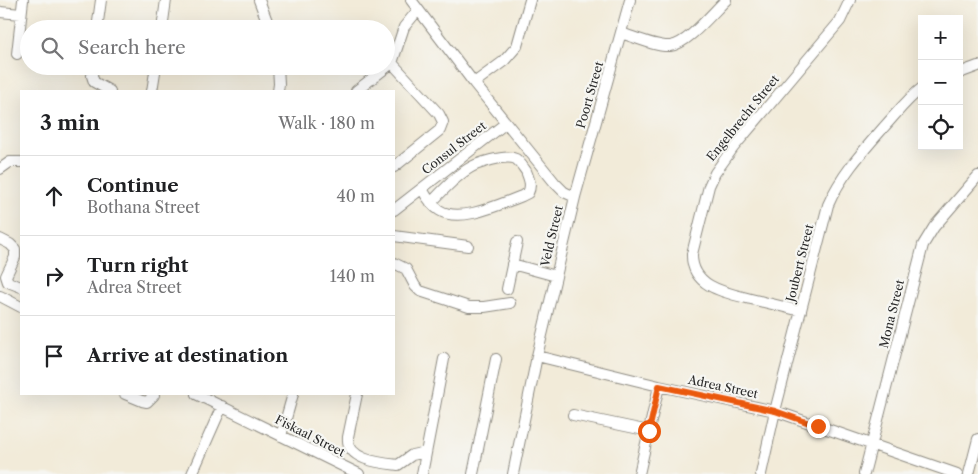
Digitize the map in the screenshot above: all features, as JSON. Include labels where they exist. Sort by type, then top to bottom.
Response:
[{"type":"street","points":[[20,20],[23,0]]},
{"type":"street","points":[[98,20],[101,0]]},
{"type":"street","points":[[163,20],[166,0]]},
{"type":"street","points":[[259,0],[267,20]]},
{"type":"street","name":"Veld Street","points":[[411,0],[474,83],[555,183],[564,192],[574,197],[537,356],[513,474]]},
{"type":"street","points":[[474,83],[504,61],[517,46],[530,0]]},
{"type":"street","name":"Poort Street","points":[[574,197],[630,0]]},
{"type":"street","points":[[621,33],[660,44],[675,45],[689,37],[726,0]]},
{"type":"street","name":"Engelbrecht Street","points":[[801,311],[717,290],[704,282],[696,272],[692,264],[692,254],[714,173],[840,21],[850,0]]},
{"type":"street","points":[[395,54],[404,28],[418,10]]},
{"type":"street","points":[[0,12],[21,14]]},
{"type":"street","points":[[17,54],[20,24]]},
{"type":"street","points":[[395,66],[439,114],[443,122],[440,130],[395,166]]},
{"type":"street","points":[[963,71],[978,66]]},
{"type":"street","points":[[92,75],[94,82],[108,90]]},
{"type":"street","points":[[152,90],[155,75]]},
{"type":"street","points":[[278,75],[278,90]]},
{"type":"street","points":[[357,90],[377,75]]},
{"type":"street","name":"Joubert Street","points":[[761,474],[775,411],[828,205],[835,188],[881,130],[918,92]]},
{"type":"street","name":"Consul Street","points":[[395,209],[506,123]]},
{"type":"street","points":[[422,189],[431,203],[439,211],[450,214],[465,214],[480,212],[525,195],[530,190],[531,184],[525,170],[518,161],[514,158],[500,159],[481,163],[468,169],[431,203]]},
{"type":"street","points":[[0,169],[10,162],[20,162]]},
{"type":"street","name":"Mona Street","points":[[864,474],[923,245],[934,226],[978,176]]},
{"type":"street","points":[[395,236],[468,246]]},
{"type":"street","points":[[0,240],[15,248],[15,256],[6,276],[8,282],[20,287]]},
{"type":"street","points":[[507,290],[517,242]]},
{"type":"street","points":[[395,264],[406,269],[415,286],[420,291],[460,305],[484,307],[510,303]]},
{"type":"street","points":[[512,264],[556,276]]},
{"type":"street","points":[[0,296],[20,305]]},
{"type":"street","name":"Adrea Street","points":[[537,356],[659,386],[775,411],[957,474]]},
{"type":"street","points":[[422,474],[444,359]]},
{"type":"street","points":[[473,474],[496,359]]},
{"type":"street","points":[[639,474],[659,386]]},
{"type":"street","points":[[127,395],[147,402],[153,395]]},
{"type":"street","name":"Fiskaal Street","points":[[198,395],[359,474]]},
{"type":"street","points":[[281,436],[293,395]]},
{"type":"street","points":[[357,395],[348,437],[348,444],[353,453],[361,457],[398,465],[412,455],[426,452]]},
{"type":"street","points":[[192,474],[222,406]]},
{"type":"street","points":[[573,415],[649,431]]},
{"type":"street","points":[[969,474],[978,439]]},
{"type":"route","points":[[649,431],[659,386],[775,411],[818,426]]}]
